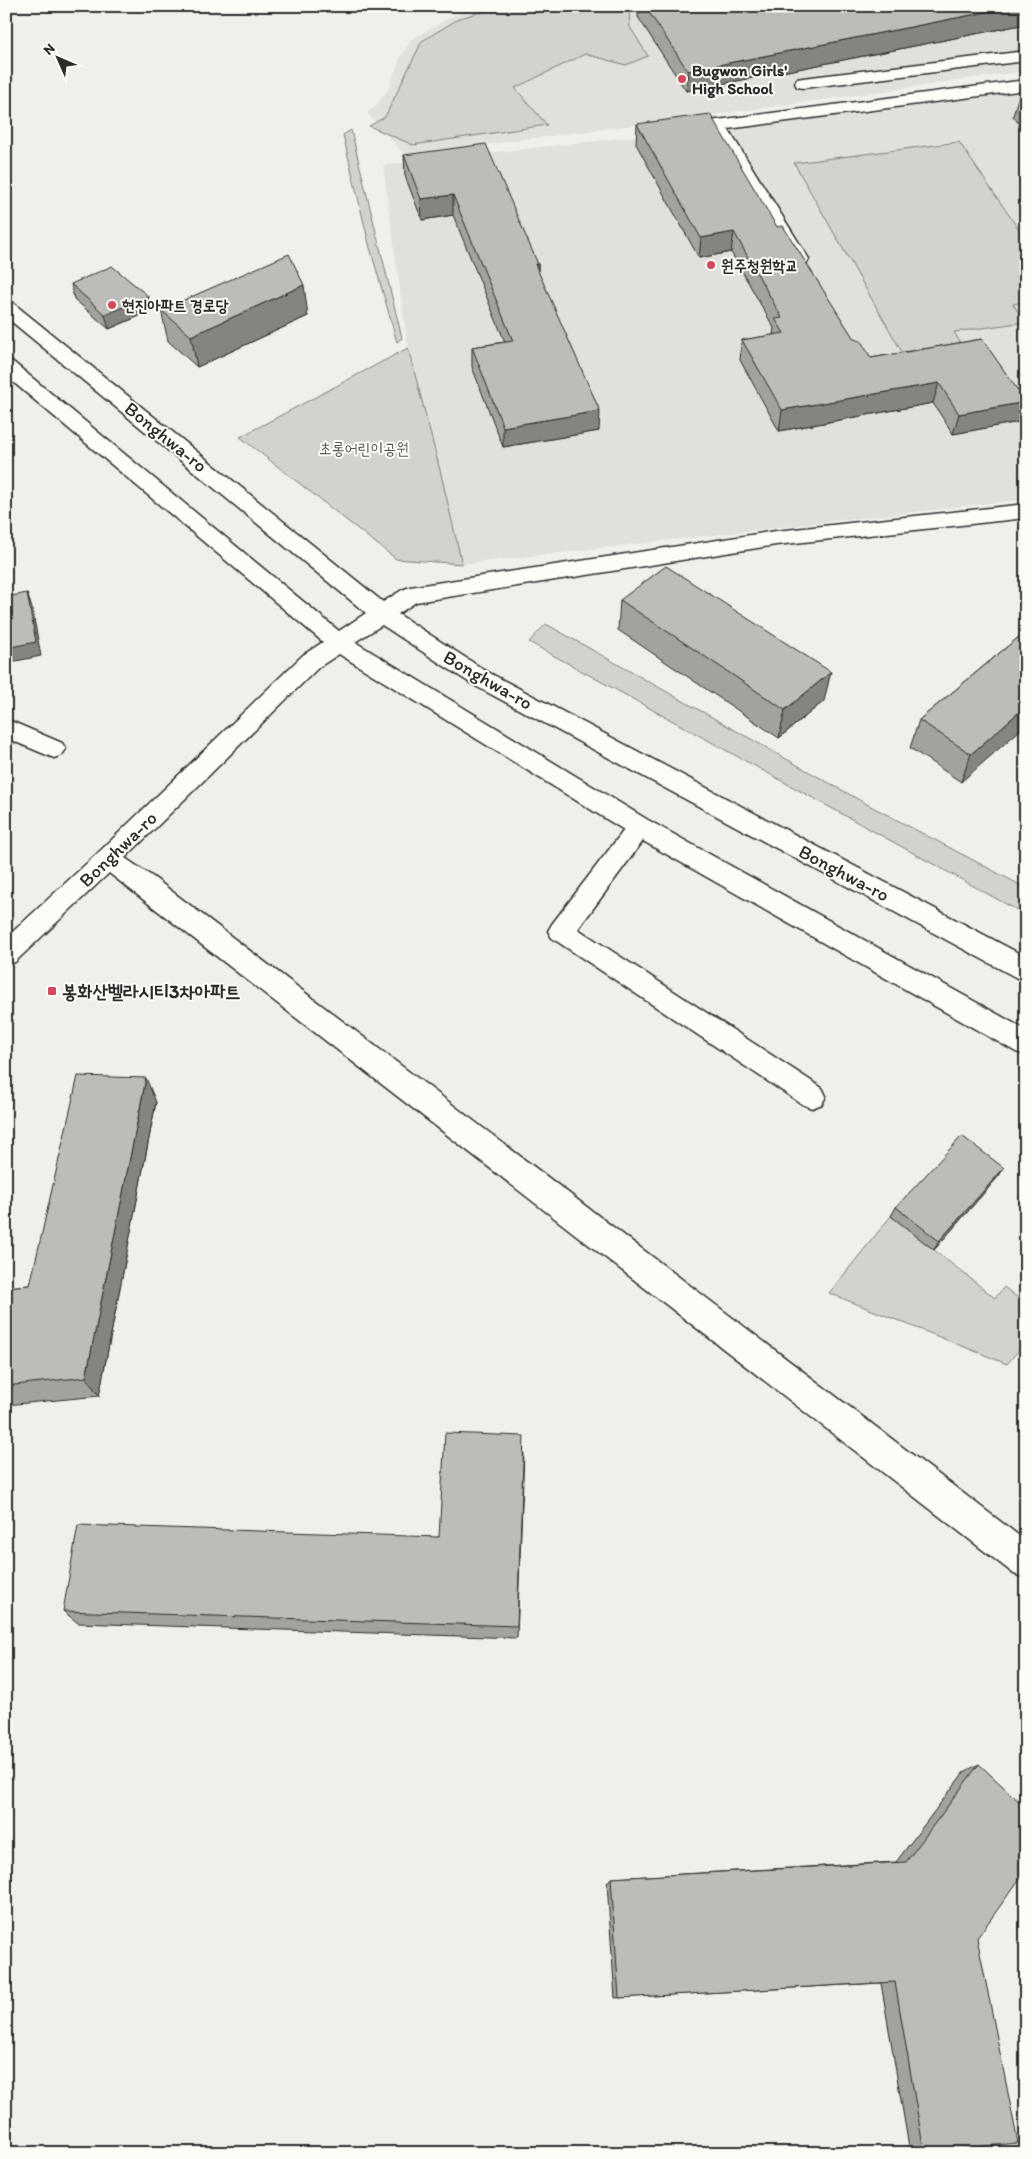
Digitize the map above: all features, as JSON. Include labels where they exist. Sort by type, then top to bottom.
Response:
[{"type":"street","points":[[803,83],[1026,56]]},
{"type":"street","points":[[811,278],[717,125],[1026,85]]},
{"type":"street","name":"Bonghwa-ro","points":[[6,307],[381,613],[478,677],[1026,970]]},
{"type":"street","points":[[6,366],[339,643],[442,708],[639,827],[1026,1044]]},
{"type":"street","name":"Bonghwa-ro","points":[[6,954],[108,859],[311,661],[410,595],[776,538],[1026,511]]},
{"type":"street","points":[[6,728],[54,750]]},
{"type":"street","points":[[639,827],[624,850],[562,931],[812,1096]]},
{"type":"street","points":[[108,859],[151,890],[1026,1562]]},
{"type":"shaded area","name":"Bugwon Girls' High School","points":[[480,6],[1026,6],[1026,71],[405,155],[367,113],[376,106],[390,86],[400,58],[412,39],[453,16]]},
{"type":"shaded area","name":"원주청원학교","points":[[1026,92],[1026,499],[462,564],[408,348],[383,165]]},
{"type":"green space","points":[[502,6],[629,6],[630,27],[648,56],[626,65],[585,54],[515,88],[547,125],[413,145],[369,126],[385,117],[422,41],[460,18]]},
{"type":"green space","points":[[351,130],[402,338],[397,342],[369,244],[343,135]]},
{"type":"green space","points":[[959,142],[1026,240],[1026,302],[1013,304],[1025,322],[954,332],[961,344],[902,352],[794,163]]},
{"type":"green space","name":"초롱어린이공원","points":[[408,348],[462,564],[396,559],[240,437]]},
{"type":"green space","points":[[546,624],[863,802],[1026,888],[1026,915],[529,642]]},
{"type":"green space","points":[[891,1216],[995,1298],[1004,1287],[1026,1304],[1026,1342],[1007,1364],[829,1293]]},
{"type":"building","points":[[645,6],[1017,6],[688,71]]},
{"type":"building","points":[[1019,95],[1026,95],[1026,105]]},
{"type":"building","points":[[710,114],[777,227],[783,226],[854,339],[861,341],[871,358],[982,339],[1026,402],[959,414],[939,383],[782,410],[742,340],[784,333],[775,319],[782,318],[734,232],[701,238],[637,124]]},
{"type":"building","points":[[486,144],[538,264],[535,264],[600,411],[503,427],[472,347],[513,341],[453,195],[421,199],[404,155]]},
{"type":"building","points":[[289,254],[304,285],[191,336],[161,310]]},
{"type":"building","points":[[112,266],[148,296],[105,315],[71,284]]},
{"type":"building","points":[[666,566],[831,672],[785,710],[620,600]]},
{"type":"building","points":[[27,593],[36,642],[6,648],[6,597]]},
{"type":"building","points":[[1026,631],[1026,706],[971,754],[919,720]]},
{"type":"building","points":[[78,1076],[146,1078],[86,1377],[6,1386],[6,1287],[30,1285]]},
{"type":"building","points":[[962,1136],[1004,1168],[939,1241],[896,1207]]},
{"type":"building","points":[[445,1433],[524,1436],[517,1626],[63,1611],[78,1525],[439,1537]]},
{"type":"building","points":[[979,1764],[1026,1808],[1026,1870],[977,1938],[1018,2143],[924,2152],[895,1982],[619,1998],[611,1878],[906,1862]]},
{"type":"place","name":"Bugwon Girls' High School","points":[[682,79]]},
{"type":"place","name":"원주청원학교","points":[[711,265]]},
{"type":"place","name":"현진아파트 경로당","points":[[112,305]]},
{"type":"place","name":"봉화산벨라시티3차아파트","points":[[52,991]]}]
